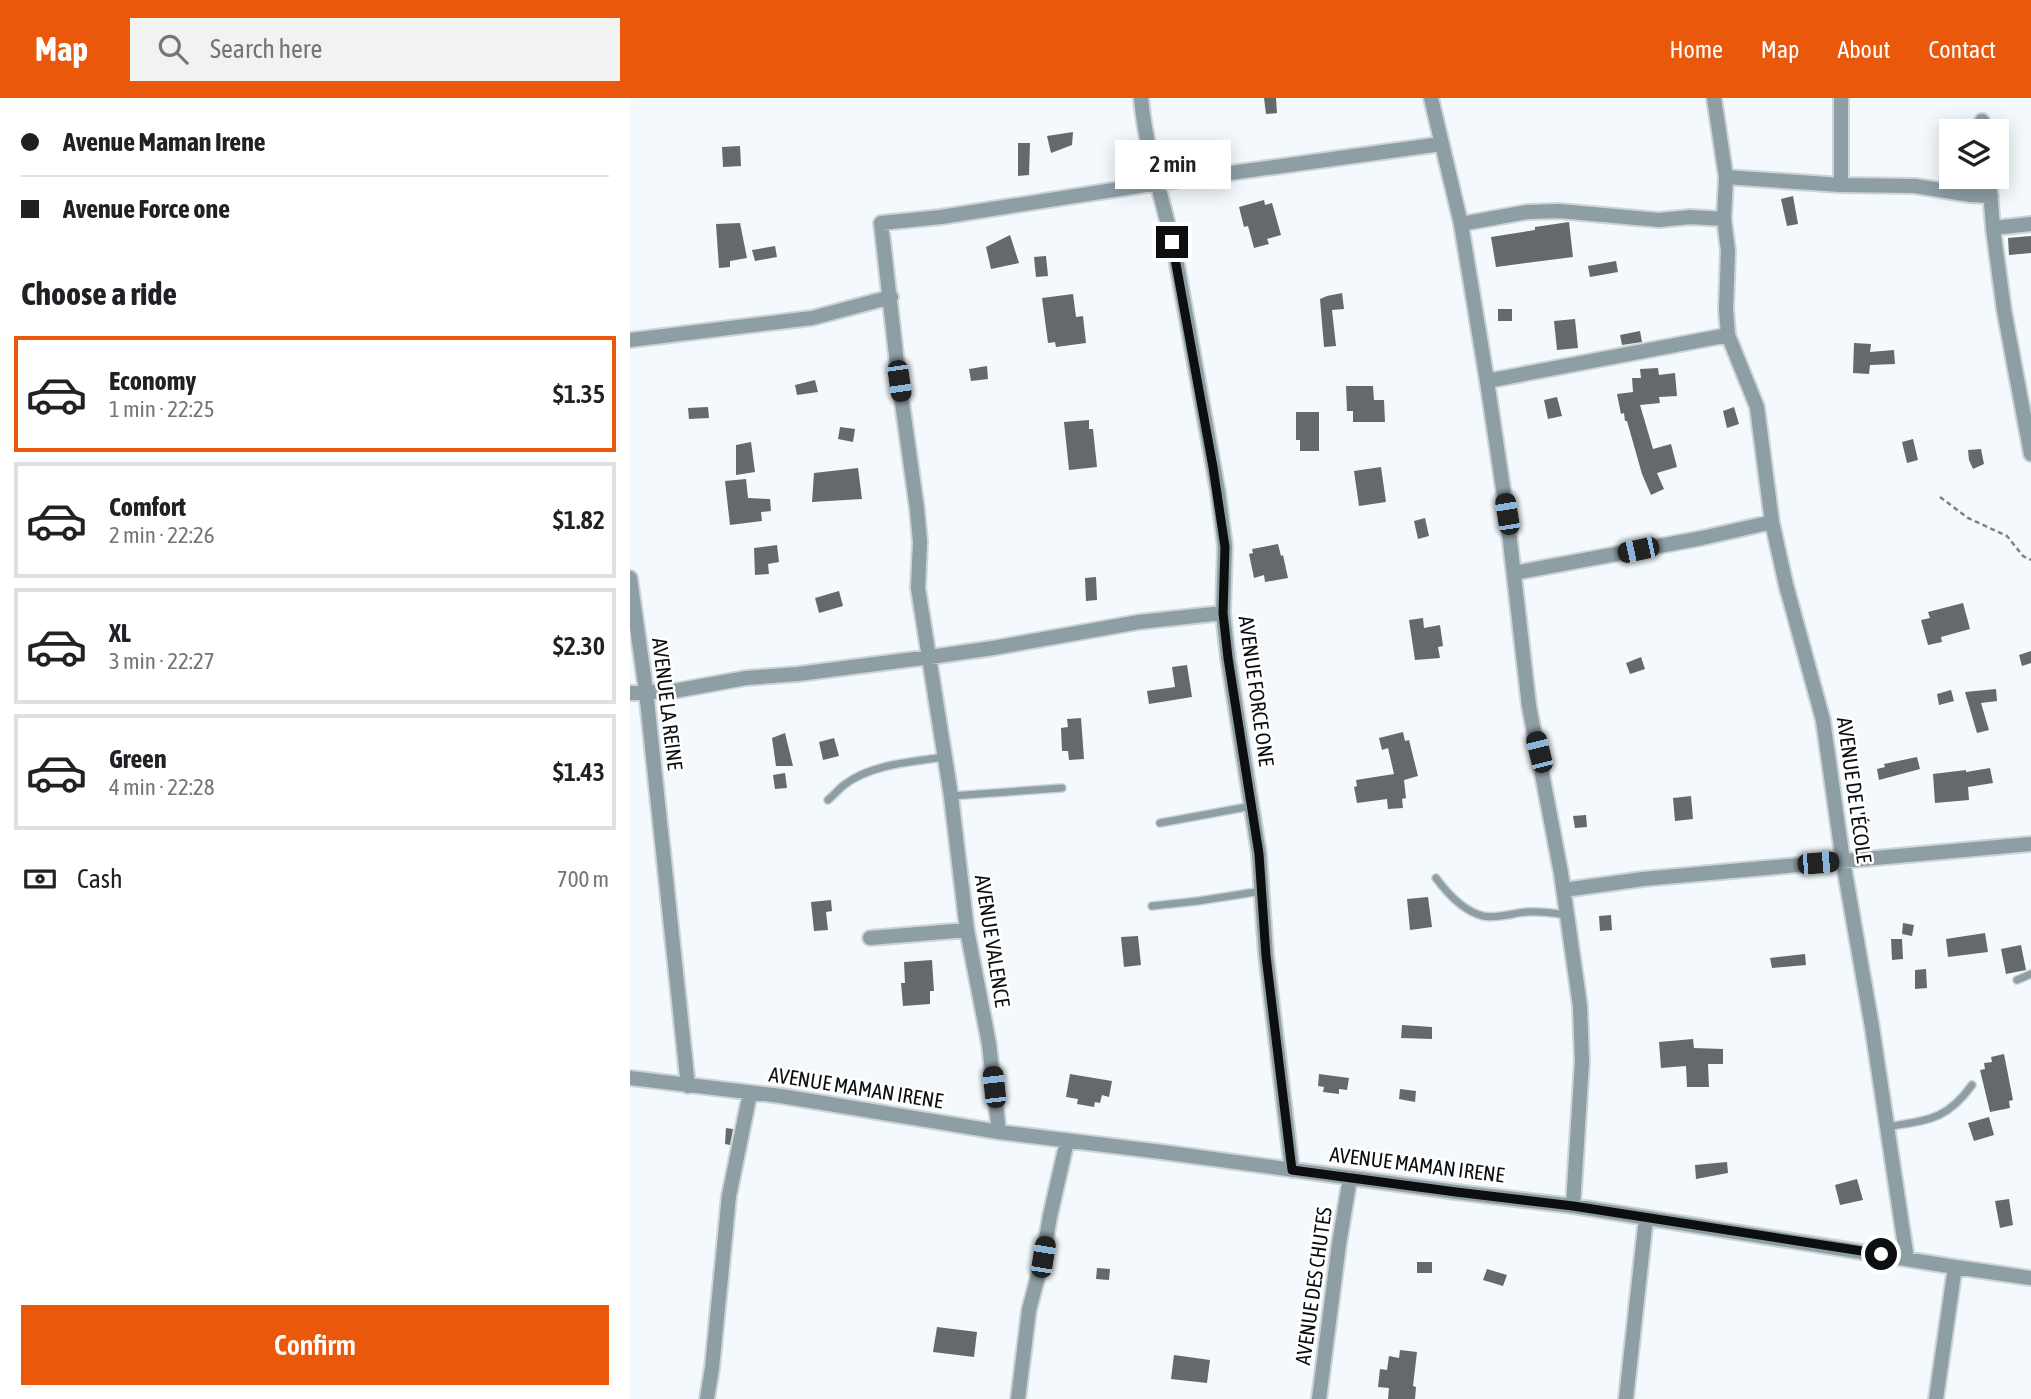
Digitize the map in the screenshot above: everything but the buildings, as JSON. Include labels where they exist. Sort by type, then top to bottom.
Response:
[{"type":"street","name":"AVENUE FORCE ONE","points":[[1141,98],[1143,124],[1176,259],[1218,492],[1225,547],[1223,613],[1237,722],[1252,806],[1266,956],[1292,1170]]},
{"type":"street","points":[[1431,98],[1461,224],[1487,381],[1507,514],[1529,706],[1564,890],[1580,1006],[1582,1062],[1573,1206]]},
{"type":"street","name":"AVENUE DE L'ÉCOLE","points":[[1714,98],[1726,177],[1724,219],[1728,251],[1728,335],[1757,407],[1772,522],[1786,585],[1823,720],[1843,861],[1908,1259]]},
{"type":"street","points":[[1841,98],[1841,185]]},
{"type":"street","points":[[1158,183],[1441,144]]},
{"type":"street","points":[[1726,177],[1841,185],[1915,186],[1991,196]]},
{"type":"street","name":"AVENUE VALENCE","points":[[999,1132],[989,1044],[967,930],[951,796],[918,588],[919,531],[881,223],[941,217],[1158,183]]},
{"type":"street","points":[[1990,189],[2004,310],[2031,454]]},
{"type":"street","points":[[1461,224],[1527,212],[1559,211],[1659,220],[1690,217],[1724,219]]},
{"type":"street","points":[[1993,228],[2031,224]]},
{"type":"street","points":[[630,340],[812,318],[891,298]]},
{"type":"street","points":[[1487,381],[1728,335]]},
{"type":"street","points":[[1514,573],[1702,538],[1772,522]]},
{"type":"street","name":"AVENUE LA REINE","points":[[630,578],[646,691],[688,1086]]},
{"type":"street","points":[[630,693],[674,691],[746,678],[930,657],[1139,622],[1223,613]]},
{"type":"street","points":[[1564,890],[1643,879],[2031,844]]},
{"type":"street","points":[[870,938],[967,930]]},
{"type":"street","name":"AVENUE MAMAN IRENE","points":[[630,1078],[781,1096],[999,1132],[1573,1206],[2031,1278]]},
{"type":"street","points":[[707,1399],[729,1196],[750,1093]]},
{"type":"street","points":[[1018,1399],[1029,1310],[1067,1141]]},
{"type":"street","name":"AVENUE DES CHUTES","points":[[1319,1399],[1350,1178]]},
{"type":"street","points":[[1626,1399],[1646,1218]]},
{"type":"street","points":[[1936,1399],[1955,1267]]},
{"type":"lane","points":[[828,800],[846,783],[871,771],[945,757]]},
{"type":"lane","points":[[951,796],[1062,788]]},
{"type":"lane","points":[[1160,823],[1252,806]]},
{"type":"lane","points":[[1436,878],[1458,902],[1483,916],[1542,912],[1566,915]]},
{"type":"lane","points":[[1152,906],[1262,891]]},
{"type":"lane","points":[[2017,980],[2031,974]]},
{"type":"lane","points":[[1886,1127],[1923,1120],[1949,1111],[1960,1102],[1972,1085]]},
{"type":"path","points":[[1940,497],[1968,518],[2007,536],[2024,556],[2031,560]]},
{"type":"route","points":[[1172,242],[1218,492],[1225,547],[1223,613],[1239,735],[1259,854],[1266,956],[1292,1170],[1573,1206],[1881,1254]]}]
